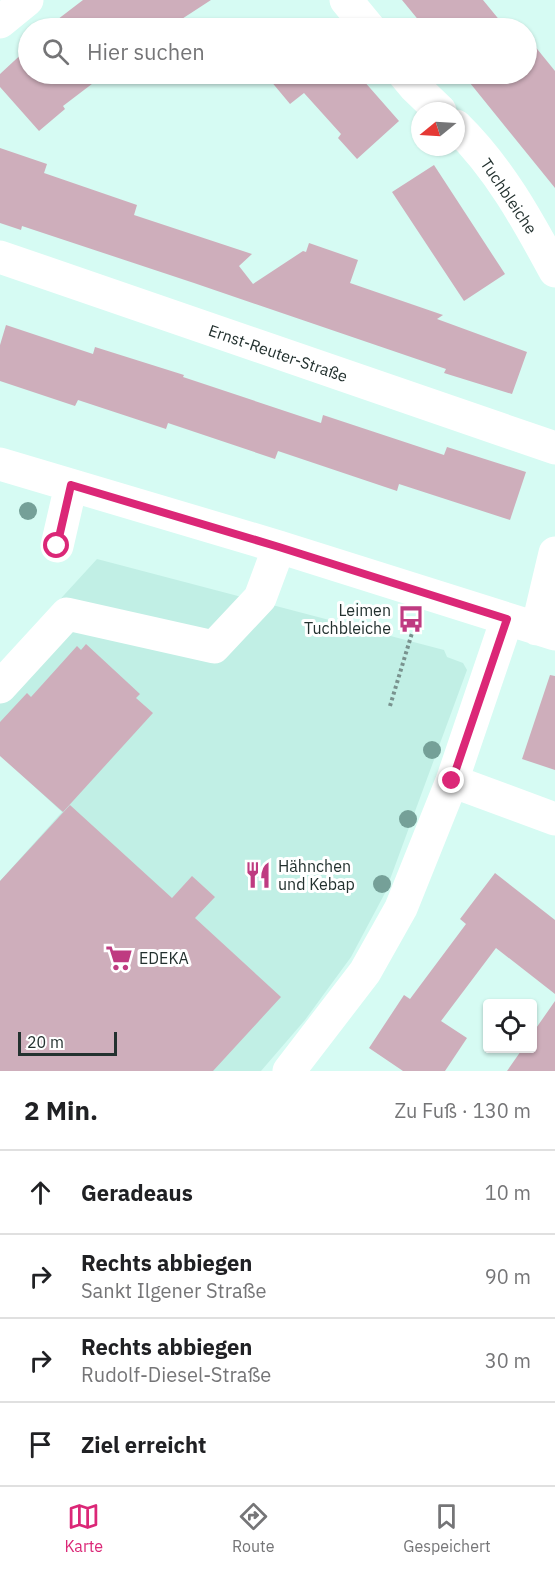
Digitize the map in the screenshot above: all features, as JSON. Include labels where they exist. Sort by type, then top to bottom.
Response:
[{"type":"street","points":[[0,22],[27,0]]},
{"type":"street","points":[[346,0],[361,18]]},
{"type":"street","points":[[414,84],[431,102]]},
{"type":"street","name":"Tuchbleiche","points":[[465,136],[496,172],[522,210],[555,271]]},
{"type":"street","name":"Ernst-Reuter-Straße","points":[[0,257],[555,448]]},
{"type":"street","points":[[0,464],[279,547],[533,627]]},
{"type":"street","points":[[57,546],[71,485]]},
{"type":"street","points":[[0,687],[67,614],[214,646],[260,597],[279,547]]},
{"type":"street","points":[[289,1071],[365,972],[396,917],[452,781],[533,627],[555,553]]},
{"type":"street","points":[[452,781],[555,819]]},
{"type":"path","points":[[390,706],[412,633]]},
{"type":"shaded area","points":[[97,559],[444,650],[447,657],[463,663],[467,670],[385,893],[351,957],[305,1020],[261,1071],[0,1071],[0,881],[62,812],[0,755],[0,665]]},
{"type":"building","points":[[83,0],[211,0],[183,18],[59,18]]},
{"type":"building","points":[[402,0],[483,0],[498,18],[417,18]]},
{"type":"building","points":[[537,49],[555,71],[555,188],[471,84],[537,84]]},
{"type":"building","points":[[18,57],[18,84],[92,84],[63,106],[65,109],[39,131],[0,87],[0,74]]},
{"type":"building","points":[[273,84],[367,84],[399,121],[357,159],[338,138],[341,134],[304,93],[290,104]]},
{"type":"building","points":[[0,148],[47,164],[44,173],[137,205],[134,215],[252,254],[239,266],[253,284],[303,251],[306,252],[309,243],[358,260],[350,283],[443,315],[437,319],[527,352],[512,394],[444,373],[446,369],[194,283],[22,226],[21,230],[0,223]]},
{"type":"building","points":[[434,165],[505,274],[464,301],[392,192]]},
{"type":"building","points":[[6,325],[93,354],[95,347],[184,375],[183,377],[321,423],[323,415],[444,455],[447,447],[526,472],[510,520],[399,484],[397,491],[278,451],[275,459],[168,423],[166,429],[78,400],[75,406],[0,381],[0,345]]},
{"type":"building","points":[[86,644],[140,694],[136,698],[153,713],[63,812],[0,756],[0,722],[27,693],[31,697],[77,646],[81,650]]},
{"type":"building","points":[[550,675],[555,676],[555,770],[522,759]]},
{"type":"building","name":"EDEKA","points":[[70,805],[172,898],[192,876],[215,897],[195,918],[281,997],[213,1071],[0,1071],[0,881]]},
{"type":"building","points":[[495,873],[555,920],[555,994],[496,948],[441,1021],[467,1038],[445,1071],[403,1071],[369,1048],[404,995],[410,999],[466,924],[460,919]]},
{"type":"building","points":[[555,1001],[555,1071],[507,1071],[520,1053],[537,1053],[537,1027]]},
{"type":"place","name":"Leimen Tuchbleiche","points":[[411,619]]},
{"type":"place","name":"Hähnchen und Kebap","points":[[258,875]]},
{"type":"place","name":"EDEKA","points":[[119,958]]},
{"type":"route","points":[[57,546],[71,485],[279,547],[507,619],[452,781]]}]
